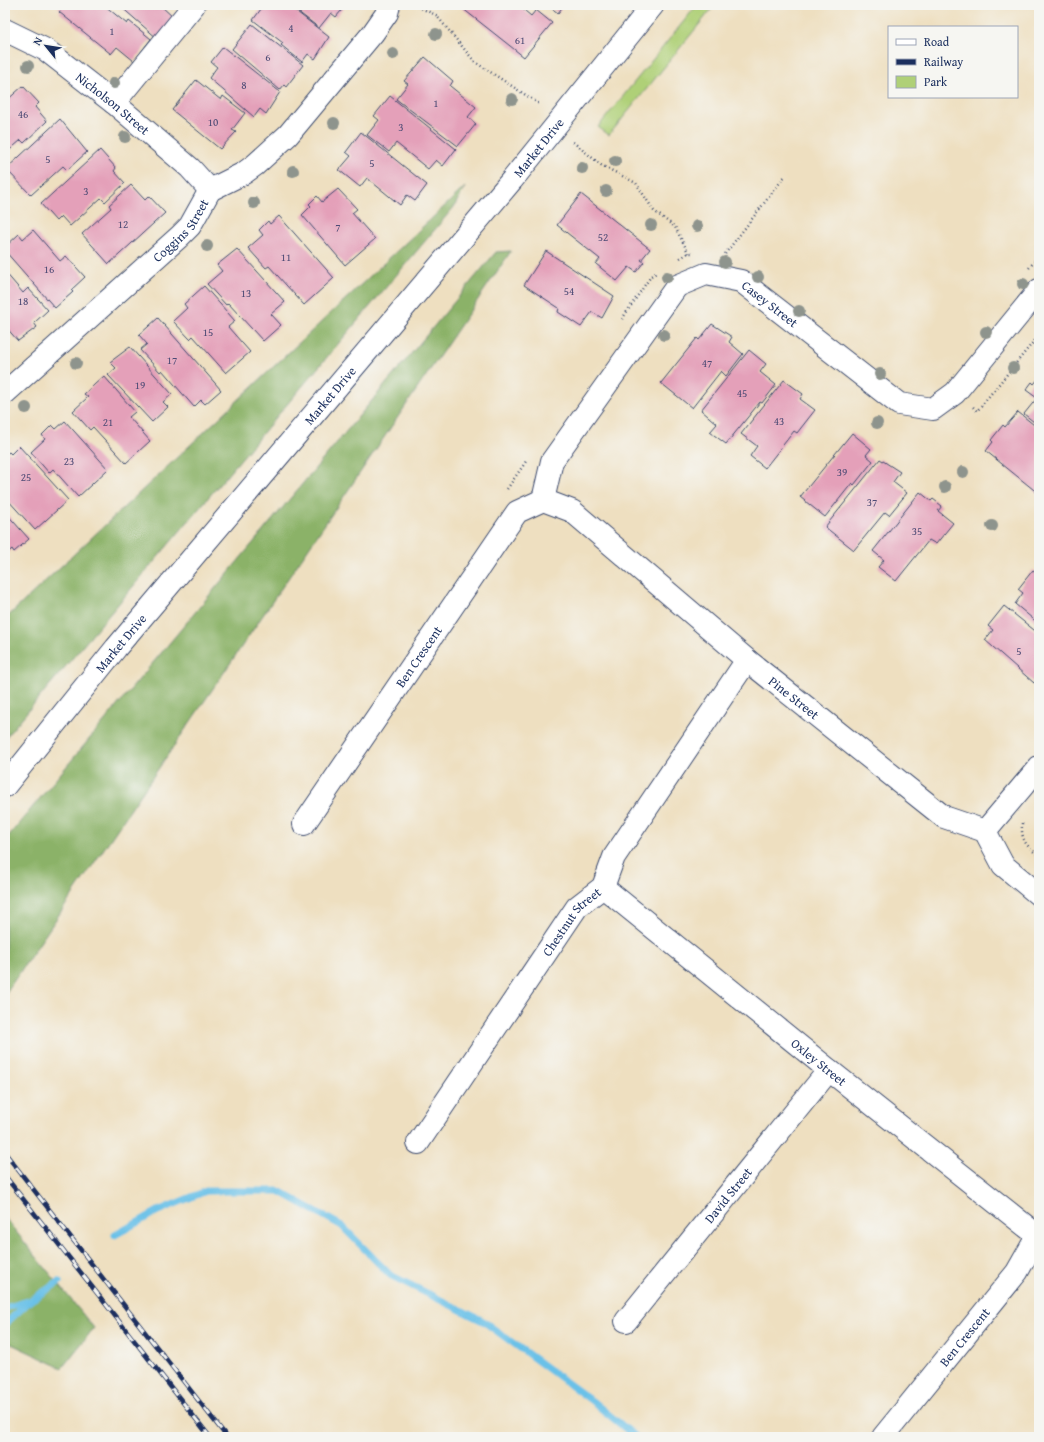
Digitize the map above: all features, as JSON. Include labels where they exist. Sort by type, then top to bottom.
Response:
[{"type":"street","points":[[114,103],[194,5]]},
{"type":"street","name":"Coggins Street","points":[[5,393],[179,237],[190,226],[210,190],[244,173],[288,135],[373,33],[386,13],[389,5]]},
{"type":"street","name":"Market Drive","points":[[5,786],[116,648],[512,180],[653,5]]},
{"type":"street","name":"Nicholson Street","points":[[5,30],[46,50],[114,103],[190,168],[210,190]]},
{"type":"street","points":[[543,500],[552,461],[677,286],[706,274]]},
{"type":"street","name":"Casey Street","points":[[706,274],[740,281],[899,404],[933,409],[956,393],[1039,290]]},
{"type":"street","name":"Pine Street","points":[[543,500],[572,510],[747,660],[944,817],[985,831]]},
{"type":"street","name":"Ben Crescent","points":[[304,824],[517,512],[543,500]]},
{"type":"street","name":"Chestnut Street","points":[[418,1143],[577,907],[603,887],[614,857],[747,660]]},
{"type":"street","points":[[1039,767],[985,831],[1003,865],[1039,894]]},
{"type":"street","name":"Oxley Street","points":[[603,887],[829,1070],[1038,1234]]},
{"type":"street","name":"David Street","points":[[626,1321],[829,1070]]},
{"type":"street","name":"Ben Crescent","points":[[884,1437],[1017,1272],[1038,1234]]},
{"type":"path","points":[[414,5],[436,15],[475,62],[542,106]]},
{"type":"path","points":[[573,142],[601,165],[636,183],[654,211],[675,227],[688,253],[706,274]]},
{"type":"path","points":[[731,258],[724,256],[785,176]]},
{"type":"path","points":[[676,260],[688,253],[696,253]]},
{"type":"path","points":[[1024,274],[1039,256]]},
{"type":"path","points":[[620,322],[651,276],[658,272]]},
{"type":"path","points":[[505,493],[532,453]]},
{"type":"path","points":[[1022,821],[1022,834],[1026,845],[1039,856]]},
{"type":"green space","points":[[697,5],[715,5],[609,135],[598,127]]},
{"type":"green space","points":[[465,187],[454,207],[5,738],[5,619]]},
{"type":"green space","points":[[511,251],[5,994],[5,840],[496,252]]},
{"type":"green space","points":[[5,1218],[94,1328],[62,1368],[5,1341]]},
{"type":"building","points":[[60,5],[104,5],[127,24],[129,21],[151,39],[134,61],[117,47],[111,54],[59,12],[61,10],[58,7]]},
{"type":"building","points":[[119,5],[160,5],[175,19],[158,39]]},
{"type":"building","points":[[264,5],[288,5],[329,37],[315,59],[308,54],[302,62],[281,45],[283,43],[253,20]]},
{"type":"building","points":[[294,5],[346,5],[336,17],[331,13],[319,28],[297,11],[299,9]]},
{"type":"building","points":[[464,5],[518,5],[531,16],[536,10],[552,23],[524,57],[462,8]]},
{"type":"building","points":[[547,5],[564,5],[558,13]]},
{"type":"building","points":[[252,24],[303,65],[286,87],[284,85],[280,90],[232,49]]},
{"type":"building","points":[[223,47],[280,92],[266,114],[260,109],[254,117],[209,78],[217,67],[211,62]]},
{"type":"building","points":[[425,57],[453,81],[450,86],[476,107],[468,117],[476,124],[458,146],[396,99],[408,84],[404,81]]},
{"type":"building","points":[[196,80],[221,100],[223,96],[245,113],[232,130],[236,132],[220,149],[172,110]]},
{"type":"building","points":[[23,86],[39,103],[35,107],[47,121],[24,143],[21,140],[5,154],[5,102]]},
{"type":"building","points":[[390,96],[456,149],[443,166],[436,160],[428,169],[396,143],[389,152],[367,135],[379,120],[374,116]]},
{"type":"building","points":[[60,119],[87,152],[67,170],[63,166],[31,195],[6,169]]},
{"type":"building","points":[[361,132],[427,185],[415,201],[407,195],[400,205],[367,178],[360,187],[339,170],[351,156],[346,152]]},
{"type":"building","points":[[100,150],[116,168],[114,171],[125,183],[105,202],[101,198],[70,226],[61,216],[56,221],[41,204]]},
{"type":"building","points":[[131,185],[145,200],[149,196],[165,213],[109,264],[82,234],[111,208],[109,205]]},
{"type":"building","points":[[338,189],[357,209],[352,213],[375,239],[345,265],[302,215],[311,206],[309,204],[317,196],[322,202]]},
{"type":"building","points":[[581,194],[650,249],[641,260],[644,262],[636,272],[629,267],[617,281],[596,264],[600,259],[557,225]]},
{"type":"building","points":[[279,216],[334,278],[304,305],[269,266],[266,268],[248,248],[263,235],[259,230],[268,221],[270,224]]},
{"type":"building","points":[[33,230],[60,261],[66,256],[85,277],[71,290],[73,292],[55,308],[5,251],[5,247],[19,234],[23,239]]},
{"type":"building","points":[[237,249],[285,302],[271,314],[281,325],[263,341],[228,303],[226,305],[207,284],[222,271],[217,265]]},
{"type":"building","points":[[546,251],[614,296],[602,318],[592,312],[581,327],[558,312],[559,308],[524,285]]},
{"type":"building","points":[[5,272],[23,293],[28,288],[48,310],[34,323],[37,327],[18,341],[5,326]]},
{"type":"building","points":[[204,286],[235,321],[228,327],[250,352],[226,373],[193,336],[190,339],[173,321],[187,308],[184,304]]},
{"type":"building","points":[[158,318],[221,390],[205,404],[201,400],[194,407],[162,370],[160,372],[140,350],[147,344],[139,335]]},
{"type":"building","points":[[712,324],[732,337],[729,342],[743,354],[726,376],[721,371],[692,408],[661,383],[697,338],[699,340]]},
{"type":"building","points":[[130,347],[172,394],[163,402],[168,407],[152,422],[108,375],[116,368],[110,362]]},
{"type":"building","points":[[749,350],[766,364],[760,372],[776,385],[762,403],[760,402],[726,444],[710,432],[717,424],[701,410]]},
{"type":"building","points":[[104,376],[135,412],[129,417],[150,441],[126,463],[93,427],[90,430],[73,411],[88,397],[84,394]]},
{"type":"building","points":[[1039,378],[1039,426],[1024,414],[1037,398],[1026,390],[1032,382],[1034,384]]},
{"type":"building","points":[[784,380],[803,394],[800,399],[815,410],[797,433],[794,431],[765,468],[750,456],[757,446],[741,434]]},
{"type":"building","points":[[1018,412],[1039,429],[1037,433],[1039,435],[1039,494],[986,451],[993,442],[991,440],[1003,425],[1005,427]]},
{"type":"building","points":[[65,421],[108,469],[78,497],[53,469],[49,473],[31,452],[45,439],[42,435],[52,425],[56,429]]},
{"type":"building","points":[[852,433],[871,449],[866,455],[873,461],[854,485],[852,483],[825,517],[800,497]]},
{"type":"building","points":[[19,446],[68,500],[35,530],[7,499],[5,501],[5,455],[9,452],[11,454]]},
{"type":"building","points":[[880,459],[900,472],[893,482],[907,493],[889,515],[885,512],[854,550],[825,527]]},
{"type":"building","points":[[920,492],[931,501],[933,499],[942,506],[938,511],[953,523],[936,544],[929,540],[896,581],[878,567],[884,560],[873,551]]},
{"type":"building","points":[[5,512],[29,539],[14,552],[12,549],[5,555]]},
{"type":"building","points":[[1033,570],[1039,574],[1039,624],[1015,604],[1023,593],[1018,589]]},
{"type":"building","points":[[1004,606],[1039,634],[1039,678],[1034,683],[985,640],[993,630],[988,626]]},
{"type":"waterway","points":[[115,1235],[158,1211],[206,1191],[279,1191],[342,1226],[390,1275],[483,1321],[592,1401],[636,1437]]},
{"type":"waterway","points":[[5,1308],[31,1300],[59,1282]]},
{"type":"waterway","points":[[5,1324],[30,1301]]},
{"type":"railway","points":[[5,1153],[227,1437]]},
{"type":"railway","points":[[5,1176],[210,1437]]}]
